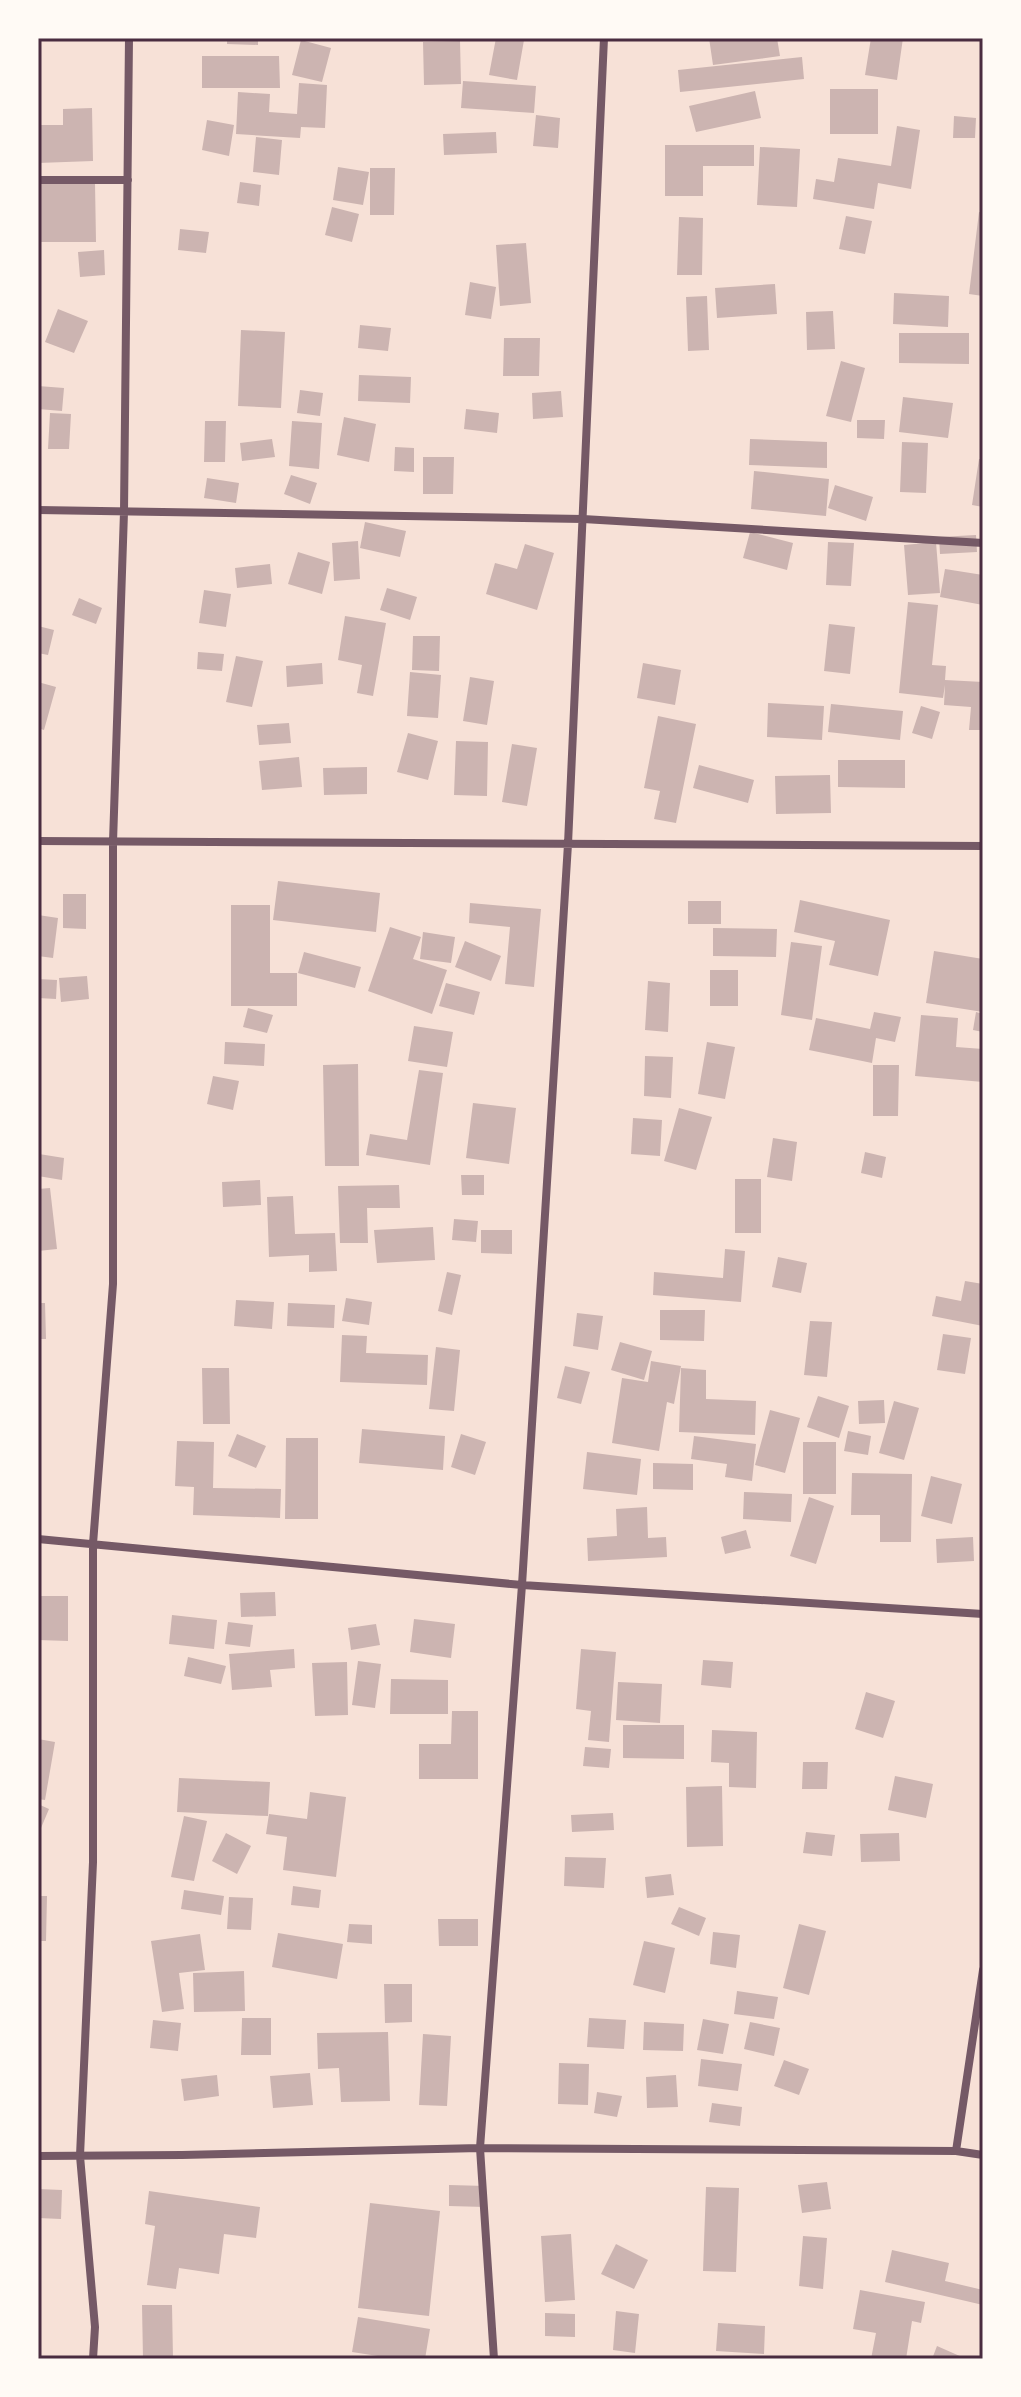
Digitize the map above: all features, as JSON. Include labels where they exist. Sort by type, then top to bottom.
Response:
[{"type":"street","points":[[93,2359],[95,2327],[80,2156],[93,1862],[93,1544],[113,1284],[113,842],[124,512],[129,38]]},
{"type":"street","points":[[494,2359],[480,2148],[522,1585],[568,844],[604,38]]},
{"type":"street","points":[[38,180],[128,180]]},
{"type":"street","points":[[38,510],[583,519],[983,543]]},
{"type":"street","points":[[38,841],[983,846]]},
{"type":"street","points":[[38,1539],[522,1585],[983,1614]]},
{"type":"street","points":[[956,2151],[983,1970]]},
{"type":"street","points":[[38,2156],[480,2148],[956,2151],[983,2155]]},
{"type":"building","points":[[227,38],[258,38],[258,45],[227,44]]},
{"type":"building","points":[[496,38],[524,40],[517,80],[489,75]]},
{"type":"building","points":[[709,38],[777,38],[780,56],[713,65]]},
{"type":"building","points":[[871,38],[903,38],[897,80],[865,75]]},
{"type":"building","points":[[301,40],[331,48],[322,82],[292,75]]},
{"type":"building","points":[[460,41],[461,84],[424,85],[423,42]]},
{"type":"building","points":[[202,56],[279,56],[280,88],[202,88]]},
{"type":"building","points":[[802,57],[804,79],[680,92],[678,70]]},
{"type":"building","points":[[463,81],[536,86],[534,113],[461,108]]},
{"type":"building","points":[[299,83],[327,85],[325,128],[301,127],[300,138],[236,134],[238,92],[270,94],[269,112],[297,114]]},
{"type":"building","points":[[830,89],[878,89],[878,134],[830,134]]},
{"type":"building","points":[[755,91],[761,118],[696,132],[689,106]]},
{"type":"building","points":[[92,108],[93,161],[38,163],[38,125],[63,125],[63,109]]},
{"type":"building","points":[[536,115],[560,118],[558,148],[533,146]]},
{"type":"building","points":[[954,116],[976,118],[975,138],[953,138]]},
{"type":"building","points":[[207,120],[234,125],[229,156],[202,150]]},
{"type":"building","points":[[897,126],[920,130],[911,189],[878,183],[874,209],[813,199],[816,179],[834,182],[838,158],[891,166]]},
{"type":"building","points":[[496,132],[497,153],[444,155],[443,134]]},
{"type":"building","points":[[256,137],[282,140],[279,175],[253,172]]},
{"type":"building","points":[[665,145],[754,145],[754,166],[703,166],[703,196],[665,196]]},
{"type":"building","points":[[760,147],[800,149],[797,207],[757,205]]},
{"type":"building","points":[[338,167],[369,172],[363,205],[333,200]]},
{"type":"building","points":[[370,168],[395,168],[394,215],[370,215]]},
{"type":"building","points":[[240,182],[261,185],[259,206],[237,203]]},
{"type":"building","points":[[95,183],[96,242],[38,242],[38,184]]},
{"type":"building","points":[[332,207],[359,214],[352,242],[325,235]]},
{"type":"building","points":[[979,212],[983,213],[983,296],[969,294]]},
{"type":"building","points":[[846,216],[872,221],[865,254],[839,249]]},
{"type":"building","points":[[679,217],[703,218],[702,275],[677,275]]},
{"type":"building","points":[[180,229],[209,232],[206,253],[178,250]]},
{"type":"building","points":[[526,243],[531,303],[500,306],[496,245]]},
{"type":"building","points":[[104,250],[105,275],[80,277],[78,252]]},
{"type":"building","points":[[470,282],[496,287],[491,319],[465,315]]},
{"type":"building","points":[[775,284],[777,314],[717,318],[715,288]]},
{"type":"building","points":[[894,293],[949,296],[948,327],[893,324]]},
{"type":"building","points":[[707,296],[709,350],[688,351],[686,297]]},
{"type":"building","points":[[58,309],[88,321],[74,353],[45,342]]},
{"type":"building","points":[[833,311],[835,349],[807,350],[806,312]]},
{"type":"building","points":[[360,325],[391,328],[388,351],[358,348]]},
{"type":"building","points":[[241,330],[285,332],[281,408],[238,406]]},
{"type":"building","points":[[899,333],[969,333],[969,364],[899,363]]},
{"type":"building","points":[[504,338],[540,338],[539,376],[503,376]]},
{"type":"building","points":[[841,361],[865,368],[851,422],[826,416]]},
{"type":"building","points":[[359,375],[411,377],[410,403],[358,401]]},
{"type":"building","points":[[38,386],[64,388],[62,411],[38,409]]},
{"type":"building","points":[[300,390],[323,393],[320,416],[297,413]]},
{"type":"building","points":[[561,391],[563,417],[533,419],[532,393]]},
{"type":"building","points":[[903,397],[953,403],[948,438],[899,432]]},
{"type":"building","points":[[466,409],[499,413],[497,433],[464,429]]},
{"type":"building","points":[[50,413],[71,414],[69,449],[48,449]]},
{"type":"building","points":[[344,417],[376,424],[369,462],[337,455]]},
{"type":"building","points":[[857,420],[885,420],[884,439],[857,438]]},
{"type":"building","points":[[205,421],[226,421],[225,462],[204,462]]},
{"type":"building","points":[[292,421],[322,423],[319,469],[289,466]]},
{"type":"building","points":[[272,439],[275,457],[242,461],[240,443]]},
{"type":"building","points":[[750,439],[827,442],[827,468],[749,465]]},
{"type":"building","points":[[902,442],[928,443],[926,493],[900,492]]},
{"type":"building","points":[[395,447],[414,448],[414,472],[394,471]]},
{"type":"building","points":[[423,457],[454,457],[453,494],[423,494]]},
{"type":"building","points":[[979,459],[983,459],[983,507],[972,505]]},
{"type":"building","points":[[754,471],[829,479],[826,516],[751,509]]},
{"type":"building","points":[[291,475],[317,483],[310,504],[284,494]]},
{"type":"building","points":[[207,478],[239,483],[236,503],[204,498]]},
{"type":"building","points":[[835,485],[873,497],[866,521],[828,508]]},
{"type":"building","points":[[365,522],[406,531],[400,557],[360,548]]},
{"type":"building","points":[[750,532],[793,543],[787,570],[743,558]]},
{"type":"building","points":[[976,535],[977,552],[940,554],[939,537]]},
{"type":"building","points":[[358,541],[360,579],[334,581],[332,543]]},
{"type":"building","points":[[828,542],[854,543],[851,586],[826,585]]},
{"type":"building","points":[[936,542],[940,593],[908,595],[904,545]]},
{"type":"building","points":[[525,544],[554,553],[537,610],[486,594],[495,563],[517,569]]},
{"type":"building","points":[[298,552],[330,562],[322,594],[288,584]]},
{"type":"building","points":[[270,564],[272,584],[237,588],[235,568]]},
{"type":"building","points":[[945,569],[983,575],[983,605],[940,597]]},
{"type":"building","points":[[387,588],[417,597],[410,620],[380,610]]},
{"type":"building","points":[[204,590],[231,594],[226,627],[199,623]]},
{"type":"building","points":[[79,598],[102,608],[96,624],[72,615]]},
{"type":"building","points":[[908,602],[938,605],[932,665],[946,666],[945,680],[983,682],[983,730],[969,730],[971,707],[944,705],[945,685],[943,698],[899,693]]},
{"type":"building","points":[[345,616],[386,623],[373,696],[357,693],[362,665],[338,660]]},
{"type":"building","points":[[829,624],[855,627],[850,674],[824,671]]},
{"type":"building","points":[[38,626],[54,630],[48,655],[38,653]]},
{"type":"building","points":[[413,636],[440,636],[439,671],[412,670]]},
{"type":"building","points":[[198,652],[224,654],[222,671],[197,669]]},
{"type":"building","points":[[236,656],[263,661],[252,707],[226,702]]},
{"type":"building","points":[[322,663],[323,684],[287,687],[286,666]]},
{"type":"building","points":[[643,663],[681,670],[675,705],[637,698]]},
{"type":"building","points":[[410,672],[441,675],[438,718],[407,716]]},
{"type":"building","points":[[470,677],[494,681],[487,725],[463,721]]},
{"type":"building","points":[[38,682],[56,687],[44,730],[38,728]]},
{"type":"building","points":[[768,703],[824,706],[822,740],[767,737]]},
{"type":"building","points":[[831,704],[903,711],[900,740],[828,732]]},
{"type":"building","points":[[921,706],[940,712],[932,739],[912,733]]},
{"type":"building","points":[[658,716],[696,724],[676,823],[654,819],[660,791],[644,788]]},
{"type":"building","points":[[289,723],[291,743],[259,745],[257,725]]},
{"type":"building","points":[[408,733],[438,741],[428,780],[397,772]]},
{"type":"building","points":[[456,741],[488,742],[487,796],[454,795]]},
{"type":"building","points":[[512,744],[537,748],[527,806],[502,802]]},
{"type":"building","points":[[299,757],[302,787],[262,790],[259,761]]},
{"type":"building","points":[[838,760],[905,760],[905,788],[838,787]]},
{"type":"building","points":[[699,765],[754,780],[748,803],[693,788]]},
{"type":"building","points":[[367,767],[367,794],[324,795],[323,768]]},
{"type":"building","points":[[830,775],[831,813],[776,814],[775,776]]},
{"type":"building","points":[[278,881],[380,893],[376,932],[273,920]]},
{"type":"building","points":[[63,894],[86,894],[86,929],[63,928]]},
{"type":"building","points":[[800,900],[890,920],[878,976],[829,965],[835,941],[794,932]]},
{"type":"building","points":[[688,901],[721,901],[721,924],[688,924]]},
{"type":"building","points":[[470,903],[541,909],[534,987],[505,984],[510,927],[469,923]]},
{"type":"building","points":[[231,905],[270,905],[270,973],[297,973],[297,1006],[231,1006]]},
{"type":"building","points":[[38,915],[58,918],[53,958],[38,956]]},
{"type":"building","points":[[390,927],[421,937],[413,959],[447,970],[432,1014],[368,991]]},
{"type":"building","points":[[713,928],[777,929],[776,957],[713,956]]},
{"type":"building","points":[[423,932],[455,937],[451,963],[420,959]]},
{"type":"building","points":[[465,941],[501,956],[491,981],[455,967]]},
{"type":"building","points":[[791,942],[822,946],[812,1020],[781,1015]]},
{"type":"building","points":[[934,951],[983,959],[983,1012],[926,1003]]},
{"type":"building","points":[[304,952],[361,967],[355,988],[298,973]]},
{"type":"building","points":[[710,970],[738,970],[738,1006],[710,1006]]},
{"type":"building","points":[[87,976],[89,999],[61,1002],[59,978]]},
{"type":"building","points":[[38,979],[57,980],[56,999],[38,998]]},
{"type":"building","points":[[648,981],[670,983],[668,1032],[645,1030]]},
{"type":"building","points":[[446,983],[480,992],[474,1015],[439,1006]]},
{"type":"building","points":[[248,1008],[273,1015],[267,1033],[243,1027]]},
{"type":"building","points":[[874,1012],[901,1017],[895,1042],[876,1038],[872,1063],[809,1050],[816,1018],[870,1029]]},
{"type":"building","points":[[976,1012],[983,1014],[983,1032],[973,1030]]},
{"type":"building","points":[[921,1015],[958,1018],[956,1047],[983,1049],[983,1082],[915,1076]]},
{"type":"building","points":[[414,1026],[453,1032],[447,1067],[408,1061]]},
{"type":"building","points":[[225,1042],[265,1044],[264,1066],[224,1064]]},
{"type":"building","points":[[707,1042],[735,1047],[725,1099],[698,1094]]},
{"type":"building","points":[[645,1056],[673,1057],[671,1098],[644,1096]]},
{"type":"building","points":[[358,1064],[359,1166],[325,1166],[323,1065]]},
{"type":"building","points":[[873,1065],[899,1065],[898,1116],[873,1116]]},
{"type":"building","points":[[419,1070],[443,1073],[430,1165],[366,1155],[370,1134],[407,1140]]},
{"type":"building","points":[[213,1076],[239,1081],[233,1110],[207,1104]]},
{"type":"building","points":[[473,1103],[516,1108],[509,1164],[466,1158]]},
{"type":"building","points":[[679,1108],[712,1117],[696,1170],[664,1161]]},
{"type":"building","points":[[633,1118],[662,1120],[660,1156],[631,1154]]},
{"type":"building","points":[[773,1138],[797,1142],[792,1181],[767,1177]]},
{"type":"building","points":[[865,1152],[886,1157],[882,1178],[861,1173]]},
{"type":"building","points":[[39,1154],[64,1158],[62,1180],[38,1176]]},
{"type":"building","points":[[461,1175],[484,1175],[484,1195],[462,1195]]},
{"type":"building","points":[[735,1179],[761,1179],[761,1233],[735,1233]]},
{"type":"building","points":[[260,1180],[261,1205],[223,1207],[222,1182]]},
{"type":"building","points":[[399,1185],[400,1208],[367,1208],[368,1243],[340,1243],[338,1186]]},
{"type":"building","points":[[50,1188],[57,1249],[38,1251],[38,1189]]},
{"type":"building","points":[[293,1196],[295,1234],[335,1233],[337,1271],[309,1272],[309,1255],[269,1257],[267,1197]]},
{"type":"building","points":[[454,1219],[478,1221],[476,1242],[452,1240]]},
{"type":"building","points":[[433,1227],[435,1260],[377,1263],[374,1230]]},
{"type":"building","points":[[481,1230],[512,1230],[512,1254],[481,1253]]},
{"type":"building","points":[[725,1249],[745,1251],[741,1302],[653,1295],[654,1272],[723,1278]]},
{"type":"building","points":[[778,1257],[807,1263],[801,1293],[772,1287]]},
{"type":"building","points":[[447,1272],[461,1275],[452,1315],[438,1311]]},
{"type":"building","points":[[965,1281],[983,1284],[983,1326],[932,1316],[936,1296],[961,1301]]},
{"type":"building","points":[[346,1298],[372,1302],[369,1325],[342,1321]]},
{"type":"building","points":[[236,1300],[274,1302],[272,1329],[234,1326]]},
{"type":"building","points":[[38,1303],[45,1303],[46,1339],[38,1339]]},
{"type":"building","points":[[288,1303],[335,1305],[334,1328],[287,1326]]},
{"type":"building","points":[[660,1310],[705,1310],[704,1341],[660,1340]]},
{"type":"building","points":[[577,1313],[603,1316],[598,1350],[573,1346]]},
{"type":"building","points":[[810,1321],[832,1322],[827,1377],[804,1375]]},
{"type":"building","points":[[943,1334],[971,1338],[965,1374],[937,1370]]},
{"type":"building","points":[[342,1335],[367,1336],[366,1353],[428,1355],[427,1385],[340,1382]]},
{"type":"building","points":[[620,1342],[652,1351],[644,1380],[611,1370]]},
{"type":"building","points":[[436,1347],[460,1350],[454,1411],[429,1409]]},
{"type":"building","points":[[651,1361],[681,1366],[674,1404],[667,1402],[659,1451],[612,1443],[622,1378],[648,1382]]},
{"type":"building","points":[[565,1366],[590,1372],[581,1404],[557,1398]]},
{"type":"building","points":[[202,1368],[229,1368],[230,1424],[203,1424]]},
{"type":"building","points":[[681,1368],[706,1370],[706,1399],[756,1401],[755,1435],[679,1432]]},
{"type":"building","points":[[818,1396],[849,1406],[839,1438],[807,1427]]},
{"type":"building","points":[[884,1400],[885,1423],[859,1424],[858,1401]]},
{"type":"building","points":[[894,1401],[919,1408],[904,1460],[879,1453]]},
{"type":"building","points":[[770,1410],[800,1418],[785,1473],[755,1465]]},
{"type":"building","points":[[362,1429],[445,1436],[443,1470],[359,1463]]},
{"type":"building","points":[[848,1431],[871,1436],[868,1455],[844,1451]]},
{"type":"building","points":[[237,1434],[266,1446],[256,1468],[228,1456]]},
{"type":"building","points":[[461,1434],[486,1442],[475,1475],[451,1467]]},
{"type":"building","points":[[694,1436],[756,1444],[752,1481],[725,1477],[727,1464],[691,1459]]},
{"type":"building","points":[[286,1438],[318,1438],[318,1519],[285,1519]]},
{"type":"building","points":[[177,1441],[214,1442],[213,1488],[281,1489],[280,1518],[193,1515],[194,1487],[175,1486]]},
{"type":"building","points":[[803,1442],[836,1442],[836,1494],[803,1494]]},
{"type":"building","points":[[587,1452],[641,1459],[637,1495],[583,1489]]},
{"type":"building","points":[[653,1463],[693,1464],[693,1490],[653,1489]]},
{"type":"building","points":[[852,1473],[912,1474],[911,1542],[880,1542],[880,1515],[851,1515]]},
{"type":"building","points":[[931,1476],[962,1484],[952,1524],[921,1516]]},
{"type":"building","points":[[744,1492],[792,1494],[791,1522],[743,1519]]},
{"type":"building","points":[[809,1497],[834,1506],[816,1564],[790,1556]]},
{"type":"building","points":[[647,1507],[648,1538],[666,1537],[667,1557],[588,1561],[587,1538],[617,1536],[616,1509]]},
{"type":"building","points":[[746,1530],[751,1548],[725,1554],[721,1537]]},
{"type":"building","points":[[973,1537],[974,1561],[937,1563],[936,1539]]},
{"type":"building","points":[[275,1592],[276,1616],[241,1617],[240,1593]]},
{"type":"building","points":[[38,1596],[68,1596],[68,1641],[38,1640]]},
{"type":"building","points":[[172,1615],[217,1620],[214,1649],[169,1644]]},
{"type":"building","points":[[414,1619],[455,1624],[451,1658],[410,1652]]},
{"type":"building","points":[[228,1622],[253,1625],[250,1647],[225,1644]]},
{"type":"building","points":[[376,1624],[380,1645],[351,1650],[348,1628]]},
{"type":"building","points":[[294,1649],[295,1668],[270,1670],[272,1687],[232,1690],[229,1654]]},
{"type":"building","points":[[581,1649],[616,1652],[609,1742],[588,1740],[591,1711],[576,1709]]},
{"type":"building","points":[[188,1657],[226,1666],[221,1684],[184,1676]]},
{"type":"building","points":[[703,1660],[733,1662],[731,1688],[701,1685]]},
{"type":"building","points":[[358,1661],[381,1664],[375,1708],[352,1705]]},
{"type":"building","points":[[347,1662],[348,1715],[315,1716],[312,1663]]},
{"type":"building","points":[[391,1679],[448,1680],[448,1714],[390,1714]]},
{"type":"building","points":[[618,1682],[662,1684],[660,1723],[616,1720]]},
{"type":"building","points":[[866,1692],[895,1701],[883,1738],[855,1729]]},
{"type":"building","points":[[452,1711],[478,1711],[478,1779],[419,1779],[419,1744],[451,1744]]},
{"type":"building","points":[[623,1725],[684,1725],[684,1759],[623,1758]]},
{"type":"building","points":[[712,1730],[757,1732],[756,1788],[729,1787],[729,1763],[711,1762]]},
{"type":"building","points":[[38,1739],[55,1742],[45,1800],[38,1799]]},
{"type":"building","points":[[585,1747],[611,1749],[609,1768],[583,1766]]},
{"type":"building","points":[[803,1762],[828,1762],[827,1789],[802,1789]]},
{"type":"building","points":[[895,1776],[933,1784],[926,1818],[888,1810]]},
{"type":"building","points":[[179,1778],[270,1782],[268,1816],[177,1812]]},
{"type":"building","points":[[722,1786],[723,1846],[687,1847],[686,1787]]},
{"type":"building","points":[[310,1792],[346,1797],[336,1877],[283,1870],[287,1837],[266,1834],[269,1814],[307,1819]]},
{"type":"building","points":[[38,1804],[49,1809],[41,1828],[38,1827]]},
{"type":"building","points":[[613,1813],[614,1830],[572,1832],[571,1815]]},
{"type":"building","points":[[184,1816],[207,1821],[194,1881],[171,1877]]},
{"type":"building","points":[[806,1832],[835,1835],[832,1856],[803,1853]]},
{"type":"building","points":[[226,1833],[251,1846],[237,1874],[212,1861]]},
{"type":"building","points":[[899,1833],[900,1861],[861,1862],[860,1834]]},
{"type":"building","points":[[565,1857],[606,1858],[604,1888],[564,1886]]},
{"type":"building","points":[[671,1874],[674,1895],[647,1898],[645,1877]]},
{"type":"building","points":[[293,1886],[321,1890],[319,1908],[291,1905]]},
{"type":"building","points":[[184,1890],[224,1896],[221,1915],[181,1909]]},
{"type":"building","points":[[38,1896],[47,1896],[46,1941],[38,1941]]},
{"type":"building","points":[[229,1897],[253,1898],[251,1930],[227,1929]]},
{"type":"building","points":[[679,1907],[706,1918],[699,1936],[671,1924]]},
{"type":"building","points":[[438,1919],[478,1919],[478,1946],[439,1946]]},
{"type":"building","points":[[349,1924],[372,1925],[372,1944],[347,1942]]},
{"type":"building","points":[[799,1924],[826,1931],[809,1995],[783,1988]]},
{"type":"building","points":[[713,1932],[740,1935],[736,1968],[710,1964]]},
{"type":"building","points":[[278,1933],[343,1944],[337,1979],[272,1967]]},
{"type":"building","points":[[200,1934],[205,1970],[179,1973],[184,2009],[162,2012],[151,1941]]},
{"type":"building","points":[[644,1941],[675,1948],[665,1993],[633,1985]]},
{"type":"building","points":[[244,1971],[245,2011],[194,2012],[193,1973]]},
{"type":"building","points":[[384,1984],[412,1984],[412,2022],[385,2023]]},
{"type":"building","points":[[737,1991],[778,1997],[774,2019],[734,2014]]},
{"type":"building","points":[[242,2018],[271,2018],[271,2055],[241,2055]]},
{"type":"building","points":[[589,2018],[626,2020],[624,2049],[587,2047]]},
{"type":"building","points":[[703,2019],[729,2024],[723,2054],[697,2050]]},
{"type":"building","points":[[153,2020],[181,2023],[178,2051],[150,2048]]},
{"type":"building","points":[[644,2022],[684,2024],[683,2051],[643,2050]]},
{"type":"building","points":[[750,2022],[780,2028],[774,2056],[744,2049]]},
{"type":"building","points":[[388,2032],[390,2101],[341,2102],[339,2068],[318,2069],[317,2033]]},
{"type":"building","points":[[423,2034],[451,2036],[447,2106],[419,2105]]},
{"type":"building","points":[[701,2059],[742,2064],[738,2091],[698,2086]]},
{"type":"building","points":[[784,2060],[809,2069],[799,2095],[774,2086]]},
{"type":"building","points":[[559,2063],[589,2064],[588,2105],[558,2104]]},
{"type":"building","points":[[310,2073],[313,2105],[273,2108],[270,2076]]},
{"type":"building","points":[[217,2075],[219,2096],[184,2101],[181,2079]]},
{"type":"building","points":[[676,2075],[678,2107],[647,2108],[646,2077]]},
{"type":"building","points":[[597,2092],[622,2096],[617,2117],[594,2113]]},
{"type":"building","points":[[712,2103],[742,2107],[740,2126],[709,2122]]},
{"type":"building","points":[[827,2182],[831,2209],[802,2213],[798,2185]]},
{"type":"building","points":[[449,2185],[486,2186],[485,2207],[449,2206]]},
{"type":"building","points":[[706,2187],[739,2188],[736,2272],[703,2271]]},
{"type":"building","points":[[38,2189],[62,2190],[61,2219],[38,2218]]},
{"type":"building","points":[[149,2191],[260,2207],[256,2238],[224,2234],[219,2274],[179,2268],[176,2289],[147,2285],[155,2226],[145,2224]]},
{"type":"building","points":[[370,2203],[440,2211],[429,2316],[358,2308]]},
{"type":"building","points":[[571,2234],[575,2300],[545,2302],[541,2236]]},
{"type":"building","points":[[803,2236],[827,2238],[823,2289],[799,2286]]},
{"type":"building","points":[[616,2244],[648,2260],[634,2289],[601,2274]]},
{"type":"building","points":[[892,2250],[949,2263],[945,2281],[983,2290],[983,2305],[885,2282]]},
{"type":"building","points":[[860,2290],[925,2302],[921,2323],[912,2321],[906,2359],[871,2359],[876,2333],[853,2329]]},
{"type":"building","points":[[142,2305],[172,2305],[173,2359],[143,2359]]},
{"type":"building","points":[[616,2311],[639,2314],[635,2353],[613,2350]]},
{"type":"building","points":[[545,2313],[575,2314],[575,2337],[545,2336]]},
{"type":"building","points":[[358,2317],[430,2329],[425,2359],[397,2359],[352,2352]]},
{"type":"building","points":[[718,2323],[765,2326],[764,2354],[716,2351]]},
{"type":"building","points":[[937,2346],[962,2357],[932,2359]]}]
